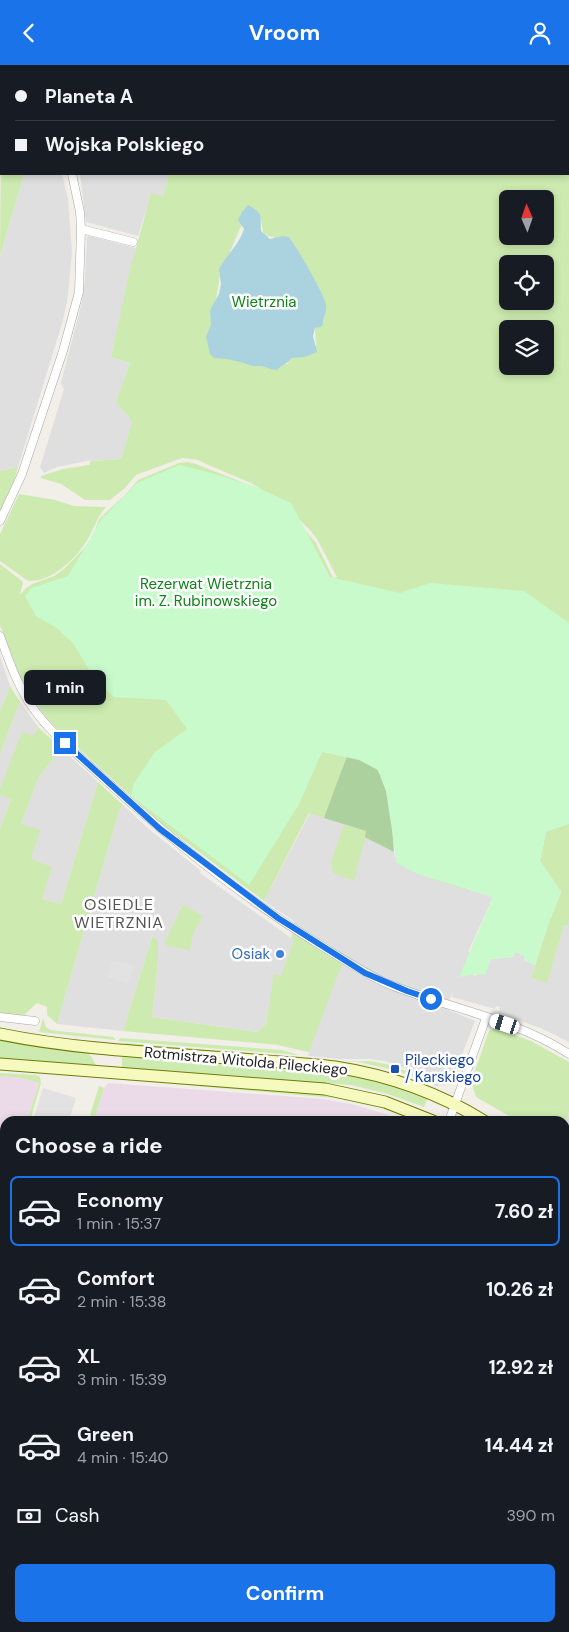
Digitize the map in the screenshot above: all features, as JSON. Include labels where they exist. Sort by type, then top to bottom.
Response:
[{"type":"main road","name":"Rotmistrza Witolda Pileckiego","points":[[0,1034],[99,1048],[308,1064],[345,1069],[370,1074],[413,1087],[455,1105],[475,1116]]},
{"type":"main road","name":"Rotmistrza Witolda Pileckiego","points":[[0,1064],[325,1089],[384,1102],[420,1116]]},
{"type":"street","points":[[0,521],[20,481],[66,341],[79,292],[81,229],[80,212],[72,175]]},
{"type":"street","points":[[81,229],[133,242]]},
{"type":"street","points":[[0,636],[20,688],[43,721],[152,822],[278,918],[365,973],[407,991],[535,1035],[569,1054]]},
{"type":"street","points":[[0,1017],[35,1021]]},
{"type":"street","points":[[451,1116],[486,1018]]},
{"type":"shaded area","points":[[24,175],[62,175],[68,199],[72,252],[68,296],[63,320],[18,467],[0,471],[0,256]]},
{"type":"shaded area","points":[[80,175],[169,175],[163,197],[151,194],[138,236],[86,222]]},
{"type":"shaded area","points":[[87,237],[136,248],[111,357],[130,363],[116,402],[132,421],[121,459],[87,461],[57,467],[44,473],[40,467],[64,389],[61,383],[82,302]]},
{"type":"shaded area","points":[[0,656],[10,686],[0,711]]},
{"type":"shaded area","points":[[20,702],[38,727],[0,828],[0,754]]},
{"type":"shaded area","points":[[61,748],[98,782],[61,904],[41,899],[21,824],[38,779]]},
{"type":"shaded area","points":[[123,805],[150,830],[201,871],[200,873],[291,938],[294,921],[264,901],[310,813],[367,831],[368,839],[394,852],[397,863],[418,874],[493,897],[469,950],[474,976],[482,973],[491,959],[513,957],[515,952],[525,956],[524,960],[535,965],[531,978],[564,925],[569,926],[569,1042],[543,1029],[499,1013],[500,1007],[496,1006],[495,1009],[452,997],[453,991],[446,1009],[475,1021],[450,1085],[435,1086],[405,1068],[385,1061],[309,1056],[309,1052],[278,1045],[294,941],[281,977],[274,975],[266,1024],[257,1032],[152,1017],[158,961],[158,939],[152,937],[123,1031],[57,1024],[119,811]]},
{"type":"shaded area","points":[[113,960],[134,966],[128,984],[107,977]]},
{"type":"shaded area","points":[[0,1076],[21,1078],[39,1083],[29,1116],[0,1116]]},
{"type":"shaded area","points":[[108,1083],[323,1099],[356,1105],[391,1116],[96,1116],[104,1088]]},
{"type":"shaded area","points":[[43,1088],[76,1098],[71,1116],[35,1116]]},
{"type":"green space","points":[[1,175],[24,175],[0,256]]},
{"type":"green space","points":[[169,175],[569,175],[569,926],[564,925],[547,983],[531,978],[561,892],[540,861],[546,832],[467,890],[418,874],[397,863],[386,791],[378,770],[348,751],[324,818],[309,813],[264,901],[162,824],[55,727],[45,716],[22,682],[0,625],[0,564],[23,583],[20,595],[32,584],[54,576],[64,569],[91,541],[99,519],[138,480],[179,463],[188,462],[196,464],[249,485],[304,529],[316,543],[333,578],[337,577],[317,539],[282,503],[251,483],[198,460],[182,458],[136,475],[125,488],[110,500],[85,500],[61,484],[41,478],[41,476],[63,469],[89,465],[91,461],[121,459],[132,421],[116,402],[130,363],[111,357],[130,270],[151,193],[163,196]],"holes":[[[258,211],[264,235],[276,238],[289,237],[322,295],[325,313],[323,324],[315,328],[316,345],[298,357],[292,358],[287,364],[282,365],[253,366],[227,358],[214,358],[212,325],[220,275],[241,226]]]},
{"type":"green space","name":"Rezerwat Wietrznia im. Z. Rubinowskiego","points":[[179,465],[256,487],[291,503],[330,577],[400,593],[430,583],[524,591],[569,623],[569,824],[546,832],[540,861],[561,892],[535,965],[524,960],[525,956],[515,952],[513,957],[491,959],[485,975],[476,974],[459,977],[493,897],[418,874],[397,863],[386,791],[378,770],[359,760],[322,752],[299,804],[249,885],[131,796],[133,785],[155,752],[187,729],[166,700],[114,697],[96,681],[73,643],[57,628],[36,616],[25,596],[32,588],[68,576],[101,520],[137,483]]},
{"type":"green space","points":[[18,467],[13,485],[0,512],[0,471]]},
{"type":"green space","points":[[19,494],[55,500],[74,506],[106,507],[84,545],[64,567],[47,577],[28,581],[0,561],[0,534]]},
{"type":"green space","points":[[10,686],[20,702],[0,754],[0,711]]},
{"type":"green space","points":[[38,727],[61,748],[38,779],[21,824],[40,830],[31,859],[52,867],[42,899],[61,904],[98,782],[123,805],[119,811],[57,1024],[47,1015],[47,1007],[37,1003],[23,1016],[0,1013],[0,828],[11,799],[0,795],[0,789],[22,732],[34,736]]},
{"type":"green space","points":[[355,734],[376,766],[386,790],[394,852],[365,837],[366,831],[324,818]]},
{"type":"green space","points":[[344,825],[367,831],[354,881],[333,873],[331,862]]},
{"type":"green space","points":[[183,905],[203,916],[193,934],[190,950],[167,946],[165,942]]},
{"type":"green space","points":[[294,934],[342,964],[309,1052],[278,1045],[123,1031],[152,937],[158,939],[158,961],[152,1017],[257,1032],[266,1024],[274,974],[281,976],[294,940],[291,938]]},
{"type":"green space","points":[[43,1018],[46,1027],[50,1030],[114,1037],[115,1040],[39,1032]]},
{"type":"green space","points":[[495,1028],[531,1041],[569,1062],[568,1116],[509,1116],[476,1097],[471,1082],[489,1031]]},
{"type":"green space","points":[[0,1038],[86,1052],[91,1056],[96,1065],[0,1059]]},
{"type":"green space","points":[[120,1038],[282,1050],[299,1055],[118,1041]]},
{"type":"green space","points":[[126,1043],[296,1057],[302,1058],[123,1045]]},
{"type":"green space","points":[[122,1055],[323,1071],[360,1077],[396,1086],[428,1098],[424,1107],[388,1094],[351,1085],[122,1068]]},
{"type":"green space","points":[[368,1061],[393,1066],[416,1077],[400,1072],[401,1070],[395,1068],[394,1070],[358,1062],[345,1062]]},
{"type":"green space","points":[[0,1073],[36,1075],[40,1077],[41,1083],[31,1116],[29,1116],[39,1083],[21,1078],[0,1076]]},
{"type":"green space","points":[[183,1083],[323,1094],[383,1106],[408,1116],[335,1098],[174,1084]]},
{"type":"green space","points":[[99,1086],[104,1088],[96,1116],[90,1115]]},
{"type":"water","name":"Wietrznia","points":[[248,205],[259,213],[261,231],[270,239],[283,236],[289,237],[316,281],[326,305],[323,324],[321,327],[315,328],[313,336],[317,352],[305,357],[292,358],[277,370],[229,359],[214,358],[210,354],[206,336],[211,325],[210,310],[219,294],[221,284],[219,269],[242,235],[244,229],[238,220]]},
{"type":"place","name":"Osiak","points":[[280,954]]},
{"type":"place","name":"Pileckiego / Karskiego","points":[[395,1069]]},
{"type":"district","name":"OSIEDLE WIETRZNIA","points":[[119,913]]},
{"type":"route","points":[[65,743],[160,829],[278,918],[365,973],[386,983],[431,999]]}]
